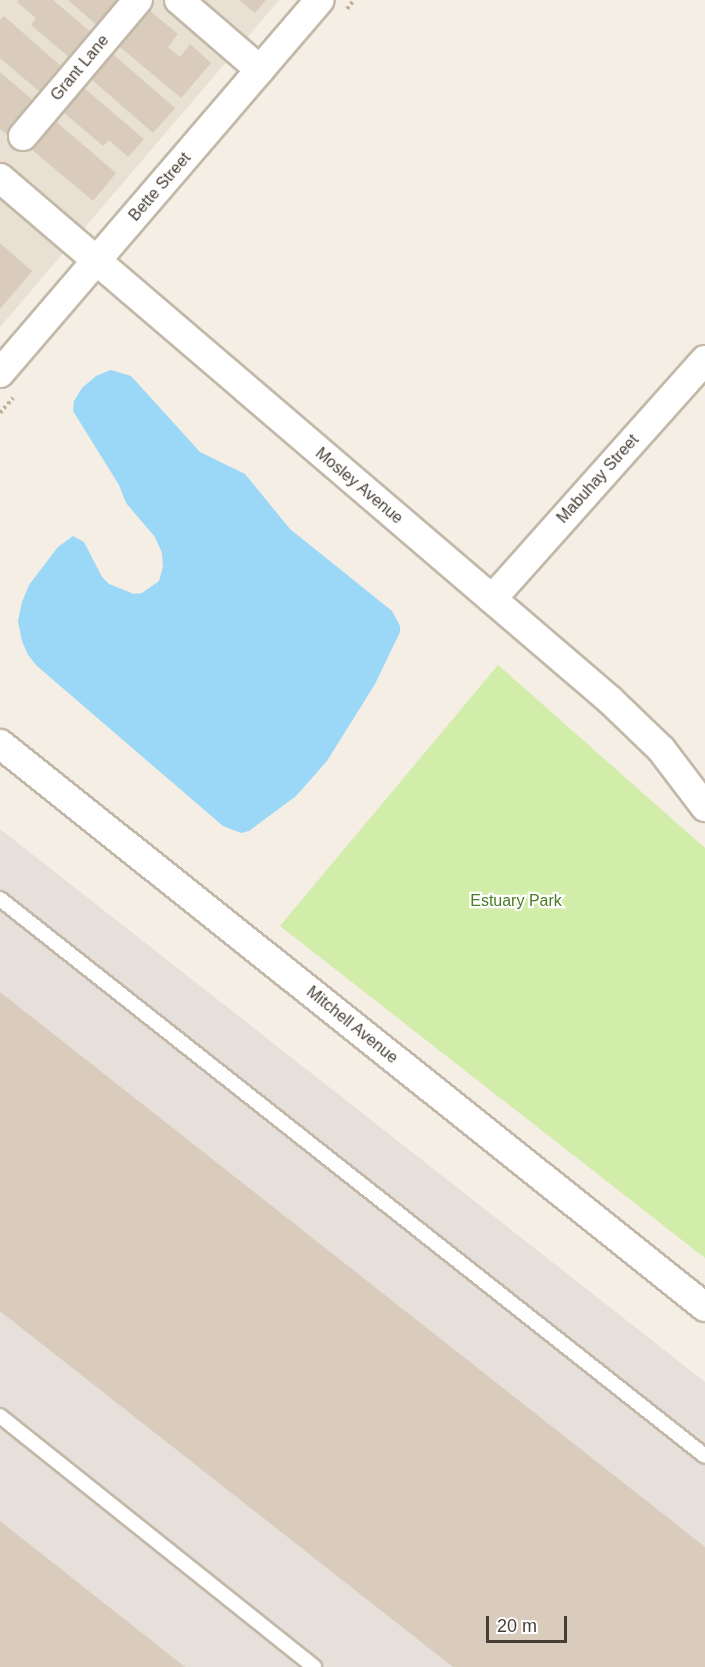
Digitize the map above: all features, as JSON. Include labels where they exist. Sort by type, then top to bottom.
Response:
[{"type":"street","name":"Grant Lane","points":[[23,136],[138,0]]},
{"type":"street","points":[[179,0],[260,70]]},
{"type":"street","name":"Bette Street","points":[[1,368],[320,0]]},
{"type":"street","name":"Mosley Avenue","points":[[0,178],[635,722],[661,749],[705,807]]},
{"type":"street","name":"Mabuhay Street","points":[[492,599],[705,360]]},
{"type":"street","name":"Mitchell Avenue","points":[[0,744],[705,1307]]},
{"type":"lane","points":[[0,899],[705,1456]]},
{"type":"lane","points":[[0,1416],[314,1667]]},
{"type":"shaded area","points":[[0,0],[279,0],[0,327]]},
{"type":"shaded area","points":[[0,829],[705,1382],[705,1667],[0,1667]]},
{"type":"green space","name":"Estuary Park","points":[[498,665],[705,848],[705,1258],[280,926]]},
{"type":"water","points":[[111,370],[131,376],[200,452],[245,474],[290,529],[392,611],[400,626],[400,632],[375,684],[327,761],[296,796],[249,831],[241,833],[223,826],[37,666],[28,655],[22,641],[18,621],[29,585],[58,547],[73,536],[84,542],[102,577],[109,584],[134,594],[142,593],[159,581],[163,567],[162,553],[155,537],[126,503],[119,485],[73,411],[74,401],[82,388],[96,376]]},
{"type":"building","points":[[19,0],[53,0],[93,34],[71,59],[31,25],[36,18],[17,2]]},
{"type":"building","points":[[68,0],[124,0],[100,28]]},
{"type":"building","points":[[239,0],[266,0],[255,13]]},
{"type":"building","points":[[149,10],[178,34],[168,47],[180,57],[190,44],[211,63],[181,98],[119,46]]},
{"type":"building","points":[[4,16],[62,67],[41,93],[0,58],[0,20]]},
{"type":"building","points":[[113,54],[175,108],[153,133],[91,79]]},
{"type":"building","points":[[0,72],[35,102],[7,135],[0,129]]},
{"type":"building","points":[[83,87],[144,139],[128,157],[109,140],[103,146],[62,111]]},
{"type":"building","points":[[54,120],[116,173],[93,201],[30,148]]},
{"type":"building","points":[[0,243],[32,271],[0,309]]},
{"type":"building","points":[[0,992],[705,1547],[705,1667],[453,1667],[0,1311]]},
{"type":"building","points":[[0,1521],[185,1667],[0,1667]]}]
